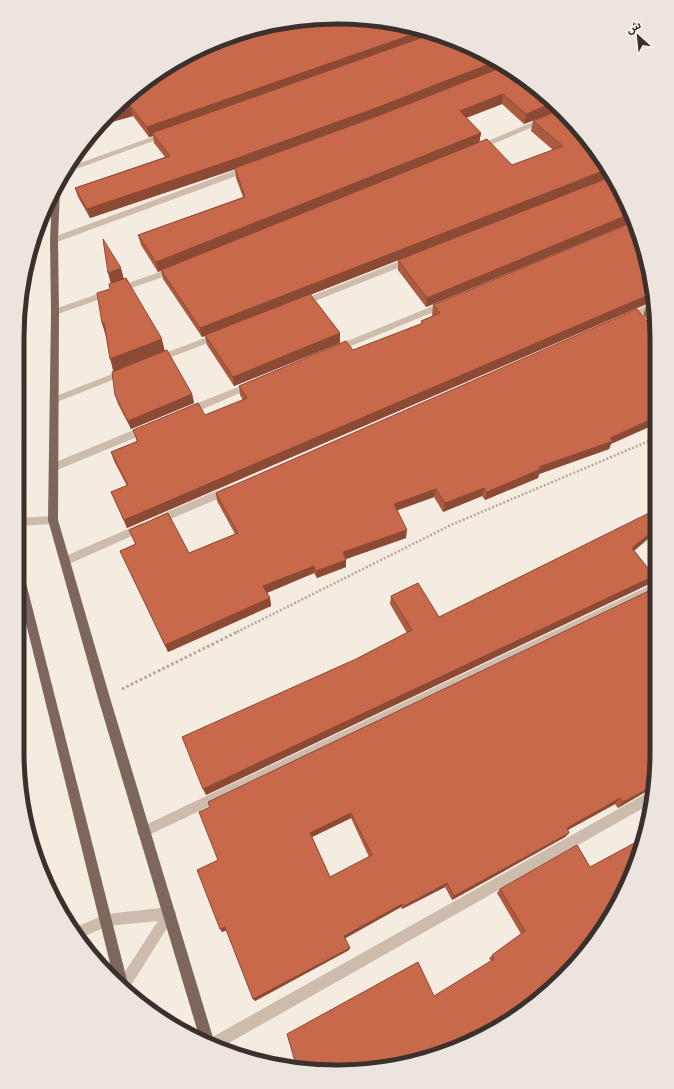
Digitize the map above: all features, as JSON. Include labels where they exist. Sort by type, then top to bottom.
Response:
[{"type":"main road","points":[[56,200],[54,240],[55,312],[53,520],[143,832],[170,913],[206,1036]]},
{"type":"main road","points":[[24,595],[121,978]]},
{"type":"street","points":[[468,151],[556,116]]},
{"type":"street","points":[[74,168],[172,133]]},
{"type":"street","points":[[54,240],[254,167]]},
{"type":"street","points":[[290,307],[416,258]]},
{"type":"street","points":[[55,312],[179,269]]},
{"type":"street","points":[[325,354],[450,302]]},
{"type":"street","points":[[621,320],[638,316],[648,309]]},
{"type":"street","points":[[150,362],[224,333]]},
{"type":"street","points":[[54,400],[135,368]]},
{"type":"street","points":[[178,415],[259,381]]},
{"type":"street","points":[[54,467],[156,424]]},
{"type":"street","points":[[65,560],[240,484]]},
{"type":"street","points":[[24,522],[53,520]]},
{"type":"street","points":[[143,832],[650,589]]},
{"type":"street","points":[[218,1042],[646,800]]},
{"type":"street","points":[[81,931],[107,920],[170,913]]},
{"type":"street","points":[[125,982],[170,913]]},
{"type":"path","points":[[104,698],[451,524],[650,441]]},
{"type":"building","points":[[337,24],[378,27],[414,34],[147,127],[130,106],[125,108],[146,89],[181,66],[217,48],[256,35],[296,27]]},
{"type":"building","points":[[424,37],[457,48],[490,64],[376,108],[232,160],[87,209],[75,188],[170,156],[152,133]]},
{"type":"building","points":[[498,69],[528,89],[547,106],[526,114],[503,94],[460,111],[481,133],[156,262],[138,235],[245,197],[235,168],[383,114]]},
{"type":"building","points":[[554,112],[585,146],[602,171],[200,328],[161,270],[487,139],[512,165],[563,146],[533,121]]},
{"type":"building","points":[[606,179],[625,216],[427,298],[398,260]]},
{"type":"building","points":[[629,224],[639,256],[647,296],[124,520],[111,492],[128,485],[111,452],[138,441],[133,430],[198,403],[205,415],[247,398],[239,386],[346,341],[353,350],[423,323],[421,321],[440,313],[433,305]]},
{"type":"building","points":[[103,239],[121,268],[108,273]]},
{"type":"building","points":[[126,278],[162,339],[110,359],[97,293],[110,289],[109,284]]},
{"type":"building","points":[[310,294],[340,333],[233,377],[205,335]]},
{"type":"building","points":[[637,309],[649,324],[650,420],[610,438],[613,441],[539,467],[541,469],[487,492],[484,488],[445,503],[436,489],[394,504],[407,530],[343,552],[346,560],[316,571],[314,566],[263,586],[270,598],[165,645],[120,551],[136,544],[129,530],[168,513],[189,553],[238,533],[216,493]]},
{"type":"building","points":[[167,350],[192,394],[128,421],[115,395],[112,372]]},
{"type":"building","points":[[650,512],[650,533],[632,548],[650,571],[650,578],[203,789],[182,737],[356,659],[412,630],[391,596],[418,583],[439,617]]},
{"type":"building","points":[[650,590],[650,752],[647,789],[623,802],[620,798],[567,828],[569,833],[454,896],[447,883],[404,906],[402,904],[344,936],[350,948],[253,999],[225,927],[220,929],[197,870],[218,860],[199,812],[210,807],[208,802]],"holes":[[[351,813],[372,855],[330,877],[310,833]]]},
{"type":"building","points":[[636,842],[618,890],[597,926],[585,943],[543,987],[511,1012],[494,1023],[457,1041],[398,1059],[337,1065],[295,1062],[287,1034],[418,962],[434,996],[494,959],[492,955],[525,931],[500,889],[577,845],[590,867]]}]
